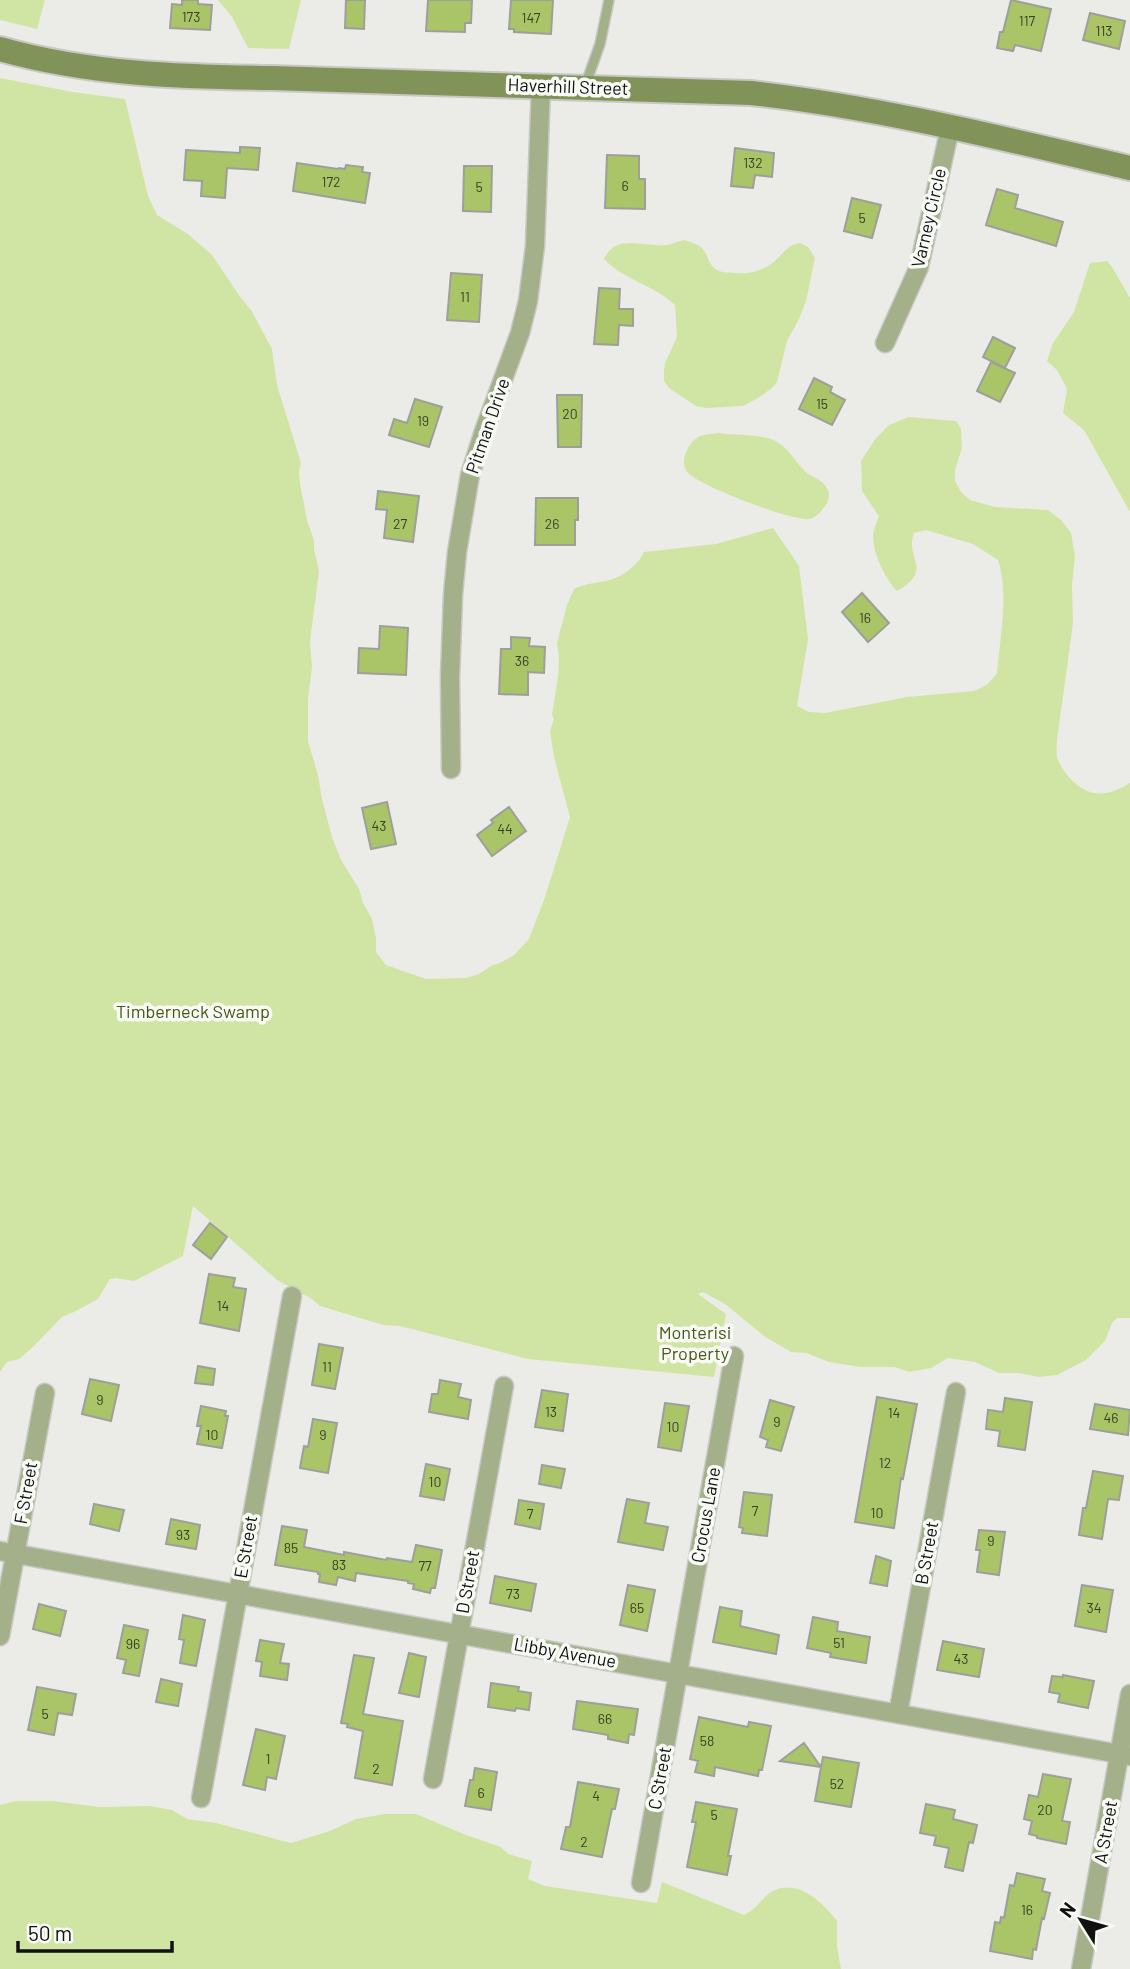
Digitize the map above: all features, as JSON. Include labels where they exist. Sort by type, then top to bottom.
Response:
[{"type":"street","name":"Haverhill Street","points":[[0,49],[79,67],[206,78],[541,86],[772,96],[867,111],[1130,168]]},
{"type":"street","name":"Pitman Drive","points":[[451,769],[450,677],[458,541],[470,475],[520,333],[528,301],[535,246],[541,86]]},
{"type":"street","name":"Varney Circle","points":[[885,343],[919,267],[950,128]]},
{"type":"street","name":"E Street","points":[[201,1798],[292,1296]]},
{"type":"street","name":"Crocus Lane","points":[[678,1674],[734,1356]]},
{"type":"street","name":"D Street","points":[[433,1779],[503,1386]]},
{"type":"street","name":"F Street","points":[[0,1636],[8,1553],[45,1392]]},
{"type":"street","name":"B Street","points":[[898,1714],[956,1392]]},
{"type":"street","name":"Libby Avenue","points":[[8,1553],[1125,1755]]},
{"type":"street","name":"C Street","points":[[641,1883],[678,1674]]},
{"type":"street","name":"A Street","points":[[1081,1969],[1125,1755],[1130,1694]]},
{"type":"lane","points":[[584,88],[600,44],[609,0]]},
{"type":"green space","points":[[0,0],[45,0],[37,29],[0,20]]},
{"type":"green space","points":[[218,0],[301,0],[289,49],[248,48],[232,17]]},
{"type":"green space","name":"Timberneck Swamp","points":[[0,78],[125,99],[148,196],[157,215],[188,234],[212,255],[251,310],[272,349],[277,385],[301,463],[300,484],[319,571],[310,642],[312,667],[308,699],[308,741],[332,837],[372,919],[376,952],[386,965],[426,979],[466,978],[514,955],[529,939],[570,817],[550,731],[554,719],[552,715],[558,677],[557,643],[574,589],[622,575],[636,564],[644,552],[716,544],[773,528],[799,566],[808,639],[797,706],[809,712],[825,713],[907,697],[973,691],[986,685],[997,673],[1003,601],[998,560],[973,544],[926,530],[914,533],[912,550],[916,570],[908,584],[897,591],[881,566],[873,538],[879,516],[862,491],[861,461],[876,438],[889,425],[909,417],[956,421],[961,429],[962,448],[955,470],[955,481],[961,492],[970,500],[995,507],[1048,510],[1061,520],[1071,533],[1075,556],[1072,585],[1073,623],[1057,757],[1069,777],[1091,792],[1106,793],[1130,783],[1130,1318],[1117,1318],[1112,1323],[1105,1341],[1086,1360],[1057,1375],[1039,1377],[999,1373],[975,1362],[948,1358],[931,1368],[909,1372],[895,1367],[860,1367],[829,1362],[806,1353],[791,1352],[764,1336],[725,1304],[703,1292],[698,1294],[726,1314],[714,1377],[528,1359],[400,1326],[383,1325],[320,1306],[277,1280],[193,1206],[183,1256],[134,1281],[110,1279],[98,1299],[62,1317],[33,1347],[19,1359],[7,1362],[0,1372]]},
{"type":"green space","points":[[684,240],[701,247],[713,267],[723,272],[747,273],[759,270],[770,265],[789,247],[801,243],[809,248],[815,258],[806,301],[787,341],[777,382],[758,398],[743,406],[696,406],[669,388],[664,381],[664,371],[677,337],[675,305],[604,259],[609,251],[624,243],[667,245]]},
{"type":"green space","points":[[1107,261],[1130,298],[1130,512],[1084,430],[1063,413],[1067,389],[1057,370],[1047,361],[1053,343],[1074,312],[1090,263]]},
{"type":"green space","points":[[719,433],[764,437],[782,445],[807,473],[826,487],[829,496],[826,505],[810,519],[786,515],[748,503],[689,474],[684,465],[687,449],[698,437]]},
{"type":"green space","points":[[16,1801],[53,1801],[99,1807],[150,1806],[172,1810],[187,1819],[216,1823],[291,1843],[330,1831],[356,1819],[385,1814],[416,1814],[501,1847],[508,1854],[532,1861],[528,1879],[545,1886],[657,1903],[662,1882],[744,1915],[771,1892],[793,1888],[818,1901],[837,1921],[837,1947],[841,1969],[0,1969],[0,1805]]},
{"type":"building","points":[[182,0],[198,0],[198,4],[212,5],[210,30],[170,28],[172,4],[182,5]]},
{"type":"building","points":[[346,0],[365,0],[364,29],[345,28]]},
{"type":"building","points":[[428,0],[472,0],[471,23],[465,23],[465,32],[426,31]]},
{"type":"building","points":[[511,0],[553,0],[551,34],[514,32],[514,29],[509,29]]},
{"type":"building","points":[[1011,0],[1051,9],[1041,51],[1015,45],[1013,51],[997,48]]},
{"type":"building","points":[[1090,13],[1125,21],[1119,49],[1083,40]]},
{"type":"building","points":[[240,147],[260,148],[258,170],[227,168],[225,198],[201,196],[202,181],[184,180],[186,150],[240,153]]},
{"type":"building","points":[[735,148],[774,153],[772,177],[755,175],[753,188],[731,186]]},
{"type":"building","points":[[607,155],[639,156],[639,179],[645,179],[645,209],[605,208]]},
{"type":"building","points":[[297,163],[338,169],[345,169],[346,165],[363,167],[362,172],[370,173],[365,203],[293,191]]},
{"type":"building","points":[[464,166],[492,166],[491,212],[463,211]]},
{"type":"building","points":[[997,189],[1018,195],[1015,208],[1063,222],[1056,246],[986,225]]},
{"type":"building","points":[[852,198],[881,205],[872,238],[844,231]]},
{"type":"building","points":[[451,273],[482,275],[479,322],[447,320]]},
{"type":"building","points":[[599,288],[620,289],[619,309],[633,309],[633,326],[619,325],[618,345],[594,344]]},
{"type":"building","points":[[993,337],[1015,348],[1005,368],[983,357]]},
{"type":"building","points":[[991,362],[1015,373],[1000,402],[977,391]]},
{"type":"building","points":[[814,378],[832,387],[830,392],[845,400],[832,425],[799,409]]},
{"type":"building","points":[[557,395],[582,395],[581,447],[558,447]]},
{"type":"building","points":[[415,399],[442,407],[429,447],[389,435],[394,419],[407,423]]},
{"type":"building","points":[[378,491],[419,496],[413,542],[384,538],[387,510],[376,509]]},
{"type":"building","points":[[536,498],[578,498],[575,545],[535,545]]},
{"type":"building","points":[[862,593],[889,623],[868,642],[842,612]]},
{"type":"building","points":[[380,626],[408,628],[406,675],[358,673],[359,648],[379,649]]},
{"type":"building","points":[[511,637],[530,638],[529,646],[545,647],[544,673],[528,672],[528,695],[499,694],[501,649],[511,649]]},
{"type":"building","points":[[387,802],[396,844],[371,849],[362,808]]},
{"type":"building","points":[[509,807],[526,831],[492,856],[477,835]]},
{"type":"building","points":[[210,1223],[227,1237],[211,1259],[193,1245]]},
{"type":"building","points":[[209,1274],[235,1278],[233,1287],[246,1289],[239,1331],[200,1323]]},
{"type":"building","points":[[319,1344],[343,1348],[335,1389],[312,1385]]},
{"type":"building","points":[[198,1366],[215,1369],[213,1385],[195,1383]]},
{"type":"building","points":[[90,1379],[119,1385],[111,1421],[82,1414]]},
{"type":"building","points":[[440,1380],[461,1384],[458,1397],[471,1400],[468,1419],[429,1412],[432,1394],[438,1394]]},
{"type":"building","points":[[542,1390],[568,1394],[563,1431],[535,1427]]},
{"type":"building","points":[[877,1397],[917,1404],[903,1479],[901,1478],[894,1528],[855,1522]]},
{"type":"building","points":[[1005,1398],[1032,1402],[1025,1450],[998,1446],[1000,1431],[986,1429],[988,1410],[1003,1412]]},
{"type":"building","points":[[770,1400],[794,1407],[781,1451],[766,1447],[768,1440],[760,1437]]},
{"type":"building","points":[[665,1403],[689,1406],[681,1451],[658,1447]]},
{"type":"building","points":[[1095,1404],[1130,1410],[1128,1435],[1090,1429]]},
{"type":"building","points":[[201,1406],[226,1411],[225,1416],[228,1416],[222,1448],[197,1444]]},
{"type":"building","points":[[313,1419],[337,1423],[328,1473],[300,1468],[304,1446],[308,1447]]},
{"type":"building","points":[[426,1464],[450,1469],[444,1500],[420,1496]]},
{"type":"building","points":[[542,1465],[565,1469],[561,1488],[539,1484]]},
{"type":"building","points":[[1093,1471],[1123,1476],[1119,1500],[1108,1499],[1102,1539],[1079,1535]]},
{"type":"building","points":[[744,1492],[772,1495],[767,1536],[742,1533],[743,1528],[739,1527]]},
{"type":"building","points":[[627,1499],[649,1503],[645,1523],[668,1527],[663,1550],[618,1542]]},
{"type":"building","points":[[519,1500],[544,1504],[540,1529],[515,1524]]},
{"type":"building","points":[[94,1504],[124,1510],[119,1531],[90,1524]]},
{"type":"building","points":[[171,1519],[200,1525],[196,1549],[166,1544]]},
{"type":"building","points":[[282,1526],[307,1530],[304,1547],[344,1555],[344,1552],[412,1562],[416,1545],[442,1550],[435,1588],[431,1588],[430,1593],[413,1589],[414,1584],[408,1581],[356,1573],[355,1581],[338,1577],[336,1585],[319,1582],[318,1572],[275,1565]]},
{"type":"building","points":[[979,1530],[1005,1532],[999,1575],[977,1572]]},
{"type":"building","points":[[876,1556],[891,1561],[887,1586],[870,1583]]},
{"type":"building","points":[[495,1576],[536,1584],[531,1611],[490,1603]]},
{"type":"building","points":[[628,1585],[655,1590],[647,1631],[620,1625]]},
{"type":"building","points":[[1082,1585],[1113,1590],[1106,1632],[1075,1626]]},
{"type":"building","points":[[39,1604],[66,1611],[60,1636],[33,1629]]},
{"type":"building","points":[[720,1607],[742,1611],[740,1626],[779,1635],[776,1654],[713,1642]]},
{"type":"building","points":[[183,1615],[205,1620],[196,1666],[180,1663],[184,1640],[179,1639]]},
{"type":"building","points":[[813,1617],[838,1622],[837,1631],[870,1637],[866,1663],[830,1657],[831,1653],[807,1648]]},
{"type":"building","points":[[124,1625],[148,1630],[139,1676],[123,1673],[126,1660],[117,1658]]},
{"type":"building","points":[[260,1640],[284,1644],[280,1663],[289,1664],[287,1680],[260,1676],[262,1662],[256,1661]]},
{"type":"building","points":[[943,1641],[984,1649],[979,1677],[937,1670]]},
{"type":"building","points":[[409,1653],[426,1657],[419,1697],[399,1693]]},
{"type":"building","points":[[354,1655],[374,1658],[363,1714],[403,1721],[392,1785],[355,1778],[363,1731],[341,1723]]},
{"type":"building","points":[[1063,1675],[1094,1681],[1088,1708],[1058,1702],[1060,1694],[1049,1692],[1052,1676]]},
{"type":"building","points":[[161,1679],[182,1684],[178,1706],[156,1702]]},
{"type":"building","points":[[491,1683],[519,1687],[518,1691],[531,1693],[529,1710],[488,1707]]},
{"type":"building","points":[[37,1687],[76,1694],[72,1715],[58,1713],[54,1735],[28,1730]]},
{"type":"building","points":[[577,1701],[638,1709],[634,1735],[629,1734],[628,1743],[608,1739],[608,1735],[573,1729]]},
{"type":"building","points":[[699,1717],[748,1727],[749,1722],[771,1726],[762,1770],[759,1770],[758,1776],[715,1767],[714,1776],[695,1772],[698,1761],[690,1759]]},
{"type":"building","points":[[256,1729],[285,1736],[276,1779],[267,1777],[265,1790],[243,1785]]},
{"type":"building","points":[[804,1743],[821,1767],[780,1761]]},
{"type":"building","points":[[823,1757],[859,1763],[851,1807],[815,1801]]},
{"type":"building","points":[[475,1768],[497,1772],[491,1810],[465,1806]]},
{"type":"building","points":[[1043,1774],[1071,1779],[1062,1821],[1070,1822],[1066,1844],[1029,1834],[1032,1821],[1024,1819],[1029,1795],[1038,1797]]},
{"type":"building","points":[[578,1782],[619,1789],[602,1857],[561,1849],[566,1827],[570,1827]]},
{"type":"building","points":[[696,1802],[737,1809],[727,1875],[687,1867],[696,1822],[692,1822]]},
{"type":"building","points":[[926,1804],[955,1810],[953,1819],[977,1825],[973,1843],[969,1842],[963,1871],[945,1867],[949,1848],[934,1845],[936,1836],[920,1833]]},
{"type":"building","points":[[1017,1873],[1045,1879],[1042,1891],[1050,1893],[1032,1959],[990,1951],[995,1922],[1000,1923],[1001,1917],[1004,1918],[1010,1885],[1014,1886]]},
{"type":"park label","name":"Monterisi Property","points":[[695,1343]]}]
